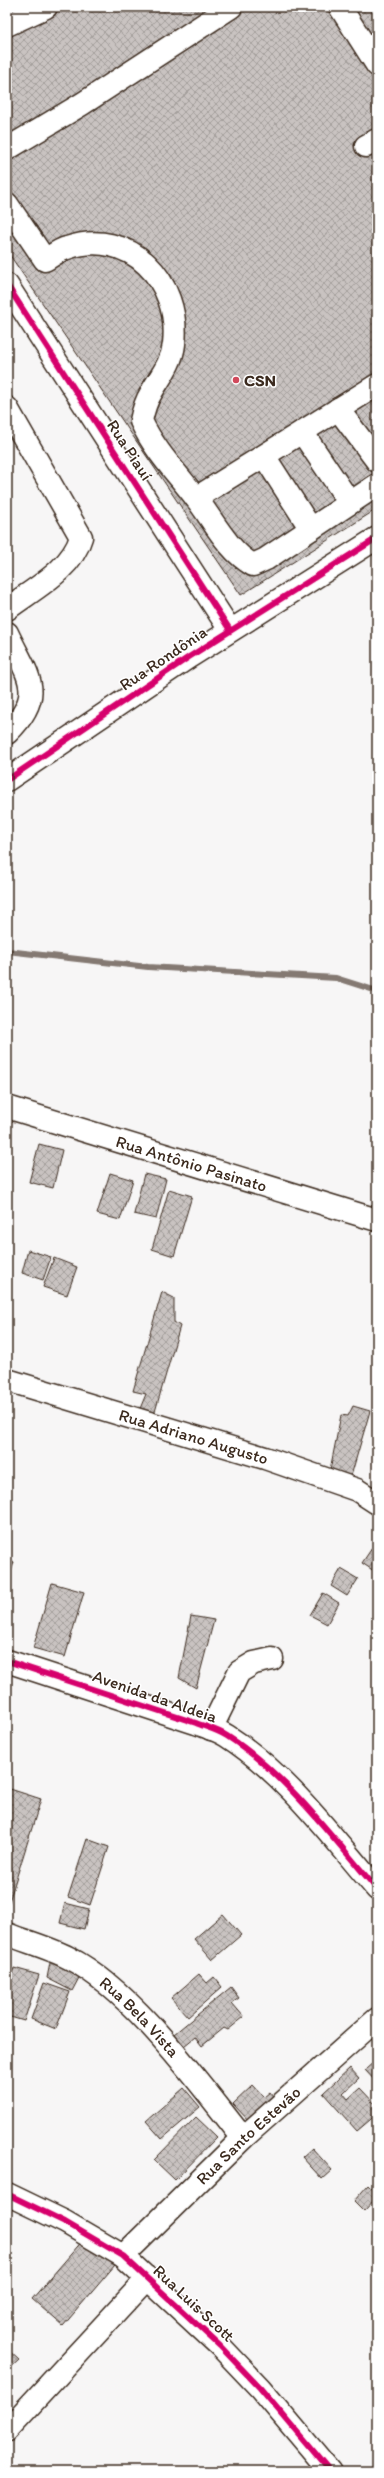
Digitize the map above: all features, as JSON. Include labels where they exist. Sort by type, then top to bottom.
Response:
[{"type":"street","points":[[7,25],[46,7]]},
{"type":"street","points":[[7,149],[82,104],[231,7]]},
{"type":"street","points":[[340,7],[377,65]]},
{"type":"street","points":[[7,204],[45,260],[66,248],[87,244],[106,244],[133,253],[147,263],[164,285],[172,311],[174,344],[171,360],[150,394],[141,421],[160,455],[196,498],[235,551],[253,565],[377,485]]},
{"type":"street","name":"Rua Piauí","points":[[10,297],[230,630]]},
{"type":"street","points":[[196,498],[377,385]]},
{"type":"street","points":[[7,408],[81,537],[78,550],[69,563],[7,609]]},
{"type":"street","points":[[338,409],[377,461]]},
{"type":"street","points":[[302,432],[350,503]]},
{"type":"street","points":[[264,456],[311,529]]},
{"type":"street","name":"Rua Rondônia","points":[[7,780],[230,630],[377,538]]},
{"type":"street","points":[[7,633],[31,681],[32,694],[26,708],[16,724],[7,733]]},
{"type":"street","name":"Rua Antônio Pasinato","points":[[7,1107],[377,1220]]},
{"type":"street","name":"Rua Adriano Augusto","points":[[7,1380],[265,1458],[357,1490],[377,1503]]},
{"type":"street","points":[[211,1729],[239,1672],[254,1663],[272,1659]]},
{"type":"street","name":"Avenida da Aldeia","points":[[7,1661],[226,1735],[249,1751],[306,1807],[377,1888]]},
{"type":"street","name":"Rua Bela Vista","points":[[7,1934],[70,1958],[106,1983],[133,2008],[244,2138]]},
{"type":"street","name":"Rua Santo Estevão","points":[[123,2256],[244,2138],[377,2019]]},
{"type":"street","name":"Rua Luis Scott","points":[[7,2194],[65,2222],[123,2256],[220,2346],[260,2388],[330,2471]]},
{"type":"street","points":[[7,2430],[148,2278]]},
{"type":"building","name":"CSN","points":[[7,7],[373,7],[377,13],[377,509],[241,595],[7,251]]},
{"type":"building","points":[[39,1144],[62,1150],[53,1188],[29,1182]]},
{"type":"building","points":[[110,1173],[133,1180],[120,1220],[97,1214]]},
{"type":"building","points":[[144,1174],[166,1179],[156,1219],[134,1214]]},
{"type":"building","points":[[169,1189],[192,1196],[174,1256],[152,1249]]},
{"type":"building","points":[[28,1250],[51,1257],[43,1280],[22,1273]]},
{"type":"building","points":[[54,1258],[77,1267],[67,1295],[43,1287]]},
{"type":"building","points":[[162,1292],[174,1298],[174,1322],[180,1326],[154,1415],[139,1411],[146,1394],[133,1391]]},
{"type":"building","points":[[353,1406],[370,1411],[351,1476],[330,1470],[341,1415],[348,1416]]},
{"type":"building","points":[[374,1545],[377,1547],[377,1573],[362,1563]]},
{"type":"building","points":[[7,1560],[14,1562],[7,1585]]},
{"type":"building","points":[[341,1569],[358,1579],[347,1596],[331,1586]]},
{"type":"building","points":[[52,1583],[84,1592],[65,1657],[33,1648]]},
{"type":"building","points":[[323,1593],[339,1603],[327,1624],[310,1615]]},
{"type":"building","points":[[191,1616],[214,1620],[196,1688],[179,1678]]},
{"type":"building","points":[[7,1788],[41,1799],[7,1908]]},
{"type":"building","points":[[87,1839],[109,1847],[90,1905],[68,1897]]},
{"type":"building","points":[[65,1903],[89,1909],[84,1929],[60,1923]]},
{"type":"building","points":[[223,1914],[241,1935],[212,1960],[194,1939]]},
{"type":"building","points":[[51,1958],[81,1974],[72,1991],[47,1978]]},
{"type":"building","points":[[14,1968],[39,1975],[24,2021],[7,2016],[7,1987]]},
{"type":"building","points":[[199,1974],[207,1983],[214,1977],[222,1987],[188,2017],[171,1998]]},
{"type":"building","points":[[44,1983],[70,1992],[56,2029],[31,2019]]},
{"type":"building","points":[[231,1987],[239,1998],[232,2003],[244,2017],[228,2030],[224,2028],[202,2046],[195,2037],[184,2046],[174,2034]]},
{"type":"building","points":[[377,2059],[377,2083],[365,2070]]},
{"type":"building","points":[[350,2068],[359,2078],[343,2093],[348,2099],[360,2088],[377,2106],[377,2114],[357,2131],[323,2093]]},
{"type":"building","points":[[253,2085],[264,2097],[270,2092],[276,2100],[251,2123],[233,2104]]},
{"type":"building","points":[[184,2088],[200,2107],[162,2139],[146,2121]]},
{"type":"building","points":[[196,2117],[217,2137],[175,2180],[154,2160]]},
{"type":"building","points":[[312,2148],[332,2170],[322,2179],[302,2157]]},
{"type":"building","points":[[368,2185],[377,2194],[377,2197],[364,2211],[354,2201]]},
{"type":"building","points":[[84,2239],[115,2265],[63,2326],[32,2299]]},
{"type":"building","points":[[7,2349],[19,2360],[7,2371]]},
{"type":"waterway","points":[[7,951],[148,967],[336,978],[377,991]]},
{"type":"cycle path","points":[[7,285],[230,630]]},
{"type":"cycle path","points":[[7,780],[189,657],[377,538]]},
{"type":"cycle path","points":[[7,1661],[196,1723],[216,1730],[227,1736],[269,1768],[288,1787],[325,1827],[377,1889]]},
{"type":"cycle path","points":[[7,2194],[65,2222],[123,2256],[220,2346],[260,2388],[330,2471]]},
{"type":"place","name":"CSN","points":[[236,380]]}]
